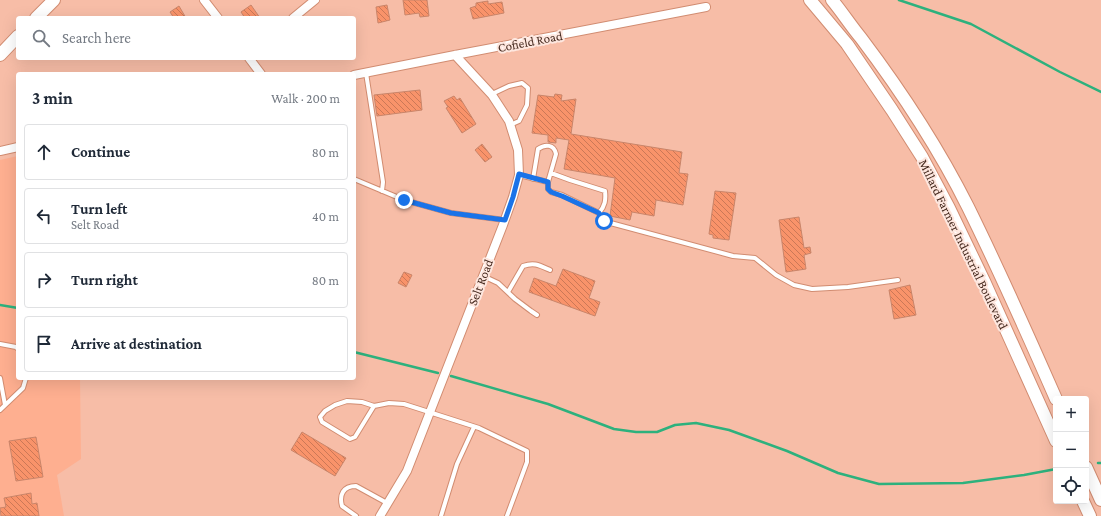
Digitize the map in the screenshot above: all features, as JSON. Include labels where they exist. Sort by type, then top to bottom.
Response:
[{"type":"main road","points":[[38,16],[54,0]]},
{"type":"main road","name":"Millard Farmer Industrial Boulevard","points":[[810,0],[847,44],[922,157],[962,235],[1053,434]]},
{"type":"main road","name":"Millard Farmer Industrial Boulevard","points":[[832,0],[882,65],[940,154],[971,213],[1055,396]]},
{"type":"main road","points":[[0,55],[16,38]]},
{"type":"main road","points":[[1089,474],[1101,500]]},
{"type":"main road","points":[[1084,504],[1090,516]]},
{"type":"street","points":[[204,0],[216,16]]},
{"type":"street","points":[[295,16],[315,0]]},
{"type":"street","name":"Cofield Road","points":[[356,76],[706,7]]},
{"type":"street","name":"Selt Road","points":[[380,516],[407,471],[505,220],[519,174],[518,150],[509,121],[492,94],[455,55]]},
{"type":"street","points":[[250,60],[260,72]]},
{"type":"street","points":[[0,151],[16,147]]},
{"type":"lane","points":[[366,73],[383,182],[382,191]]},
{"type":"lane","points":[[492,94],[510,86],[522,83],[528,88],[527,105],[519,121],[510,125]]},
{"type":"lane","points":[[533,179],[538,148],[547,145],[556,151],[548,182],[548,189],[551,192],[599,213],[600,217],[604,221],[733,256],[755,258],[776,275],[794,285],[812,289],[848,287],[898,280]]},
{"type":"lane","points":[[551,173],[605,191],[606,199],[603,209],[599,213]]},
{"type":"lane","points":[[519,174],[548,182]]},
{"type":"lane","points":[[356,180],[404,200],[451,213],[505,220]]},
{"type":"lane","points":[[508,292],[523,266],[529,264],[538,265],[550,270]]},
{"type":"lane","points":[[483,276],[498,284],[537,315]]},
{"type":"lane","points":[[0,344],[16,347]]},
{"type":"lane","points":[[0,378],[5,405]]},
{"type":"lane","points":[[0,410],[23,388],[25,380]]},
{"type":"lane","points":[[374,406],[355,437],[350,439],[322,422],[320,416],[335,405],[346,401],[362,402],[374,406],[389,403],[404,404],[474,427],[528,451],[527,462],[506,516]]},
{"type":"lane","points":[[441,516],[457,464],[474,427]]},
{"type":"lane","points":[[356,516],[342,506],[340,498],[343,491],[351,486],[356,486],[388,503]]},
{"type":"shaded area","points":[[16,156],[16,380],[80,380],[81,459],[57,475],[64,516],[0,516],[0,160]]},
{"type":"building","points":[[403,0],[427,0],[429,16],[420,17],[419,13],[405,15]]},
{"type":"building","points":[[488,1],[488,4],[502,2],[504,13],[473,19],[470,8],[476,6],[476,3]]},
{"type":"building","points":[[251,5],[259,16],[244,16],[241,12]]},
{"type":"building","points":[[387,5],[390,20],[378,23],[376,7]]},
{"type":"building","points":[[179,6],[185,16],[173,16],[170,12]]},
{"type":"building","points":[[420,90],[422,110],[377,116],[374,95]]},
{"type":"building","points":[[555,94],[562,95],[561,101],[576,99],[571,134],[682,152],[679,173],[688,174],[683,205],[656,200],[654,216],[632,212],[630,220],[610,216],[615,178],[564,169],[569,140],[556,138],[556,143],[548,142],[548,135],[532,133],[538,95],[554,97]]},
{"type":"building","points":[[454,96],[457,100],[460,98],[476,124],[462,133],[446,108],[448,107],[444,101]]},
{"type":"building","points":[[482,144],[492,157],[485,162],[475,150]]},
{"type":"building","points":[[715,191],[736,193],[729,240],[713,238],[713,235],[709,234]]},
{"type":"building","points":[[799,217],[804,248],[810,247],[811,253],[804,255],[806,269],[786,272],[779,220]]},
{"type":"building","points":[[563,269],[595,281],[589,298],[600,302],[595,316],[529,292],[534,278],[556,286]]},
{"type":"building","points":[[404,272],[412,275],[406,287],[398,283]]},
{"type":"building","points":[[910,285],[916,315],[894,319],[889,290]]},
{"type":"building","points":[[302,432],[346,458],[335,476],[291,450]]},
{"type":"building","points":[[36,437],[43,477],[16,481],[9,441]]},
{"type":"building","points":[[31,493],[32,504],[37,503],[39,516],[1,516],[0,508],[6,507],[4,498]]},
{"type":"waterway","points":[[899,0],[971,24],[1060,72],[1101,92]]},
{"type":"waterway","points":[[0,305],[16,308]]},
{"type":"waterway","points":[[356,352],[438,373]]},
{"type":"waterway","points":[[451,376],[548,404],[614,429],[636,432],[657,432],[675,425],[696,423],[729,430],[787,451],[838,473],[879,484],[963,483],[1053,470]]},
{"type":"route","points":[[404,200],[451,213],[505,220],[519,174],[548,182],[548,189],[551,192],[599,213],[600,217],[604,221]]}]
